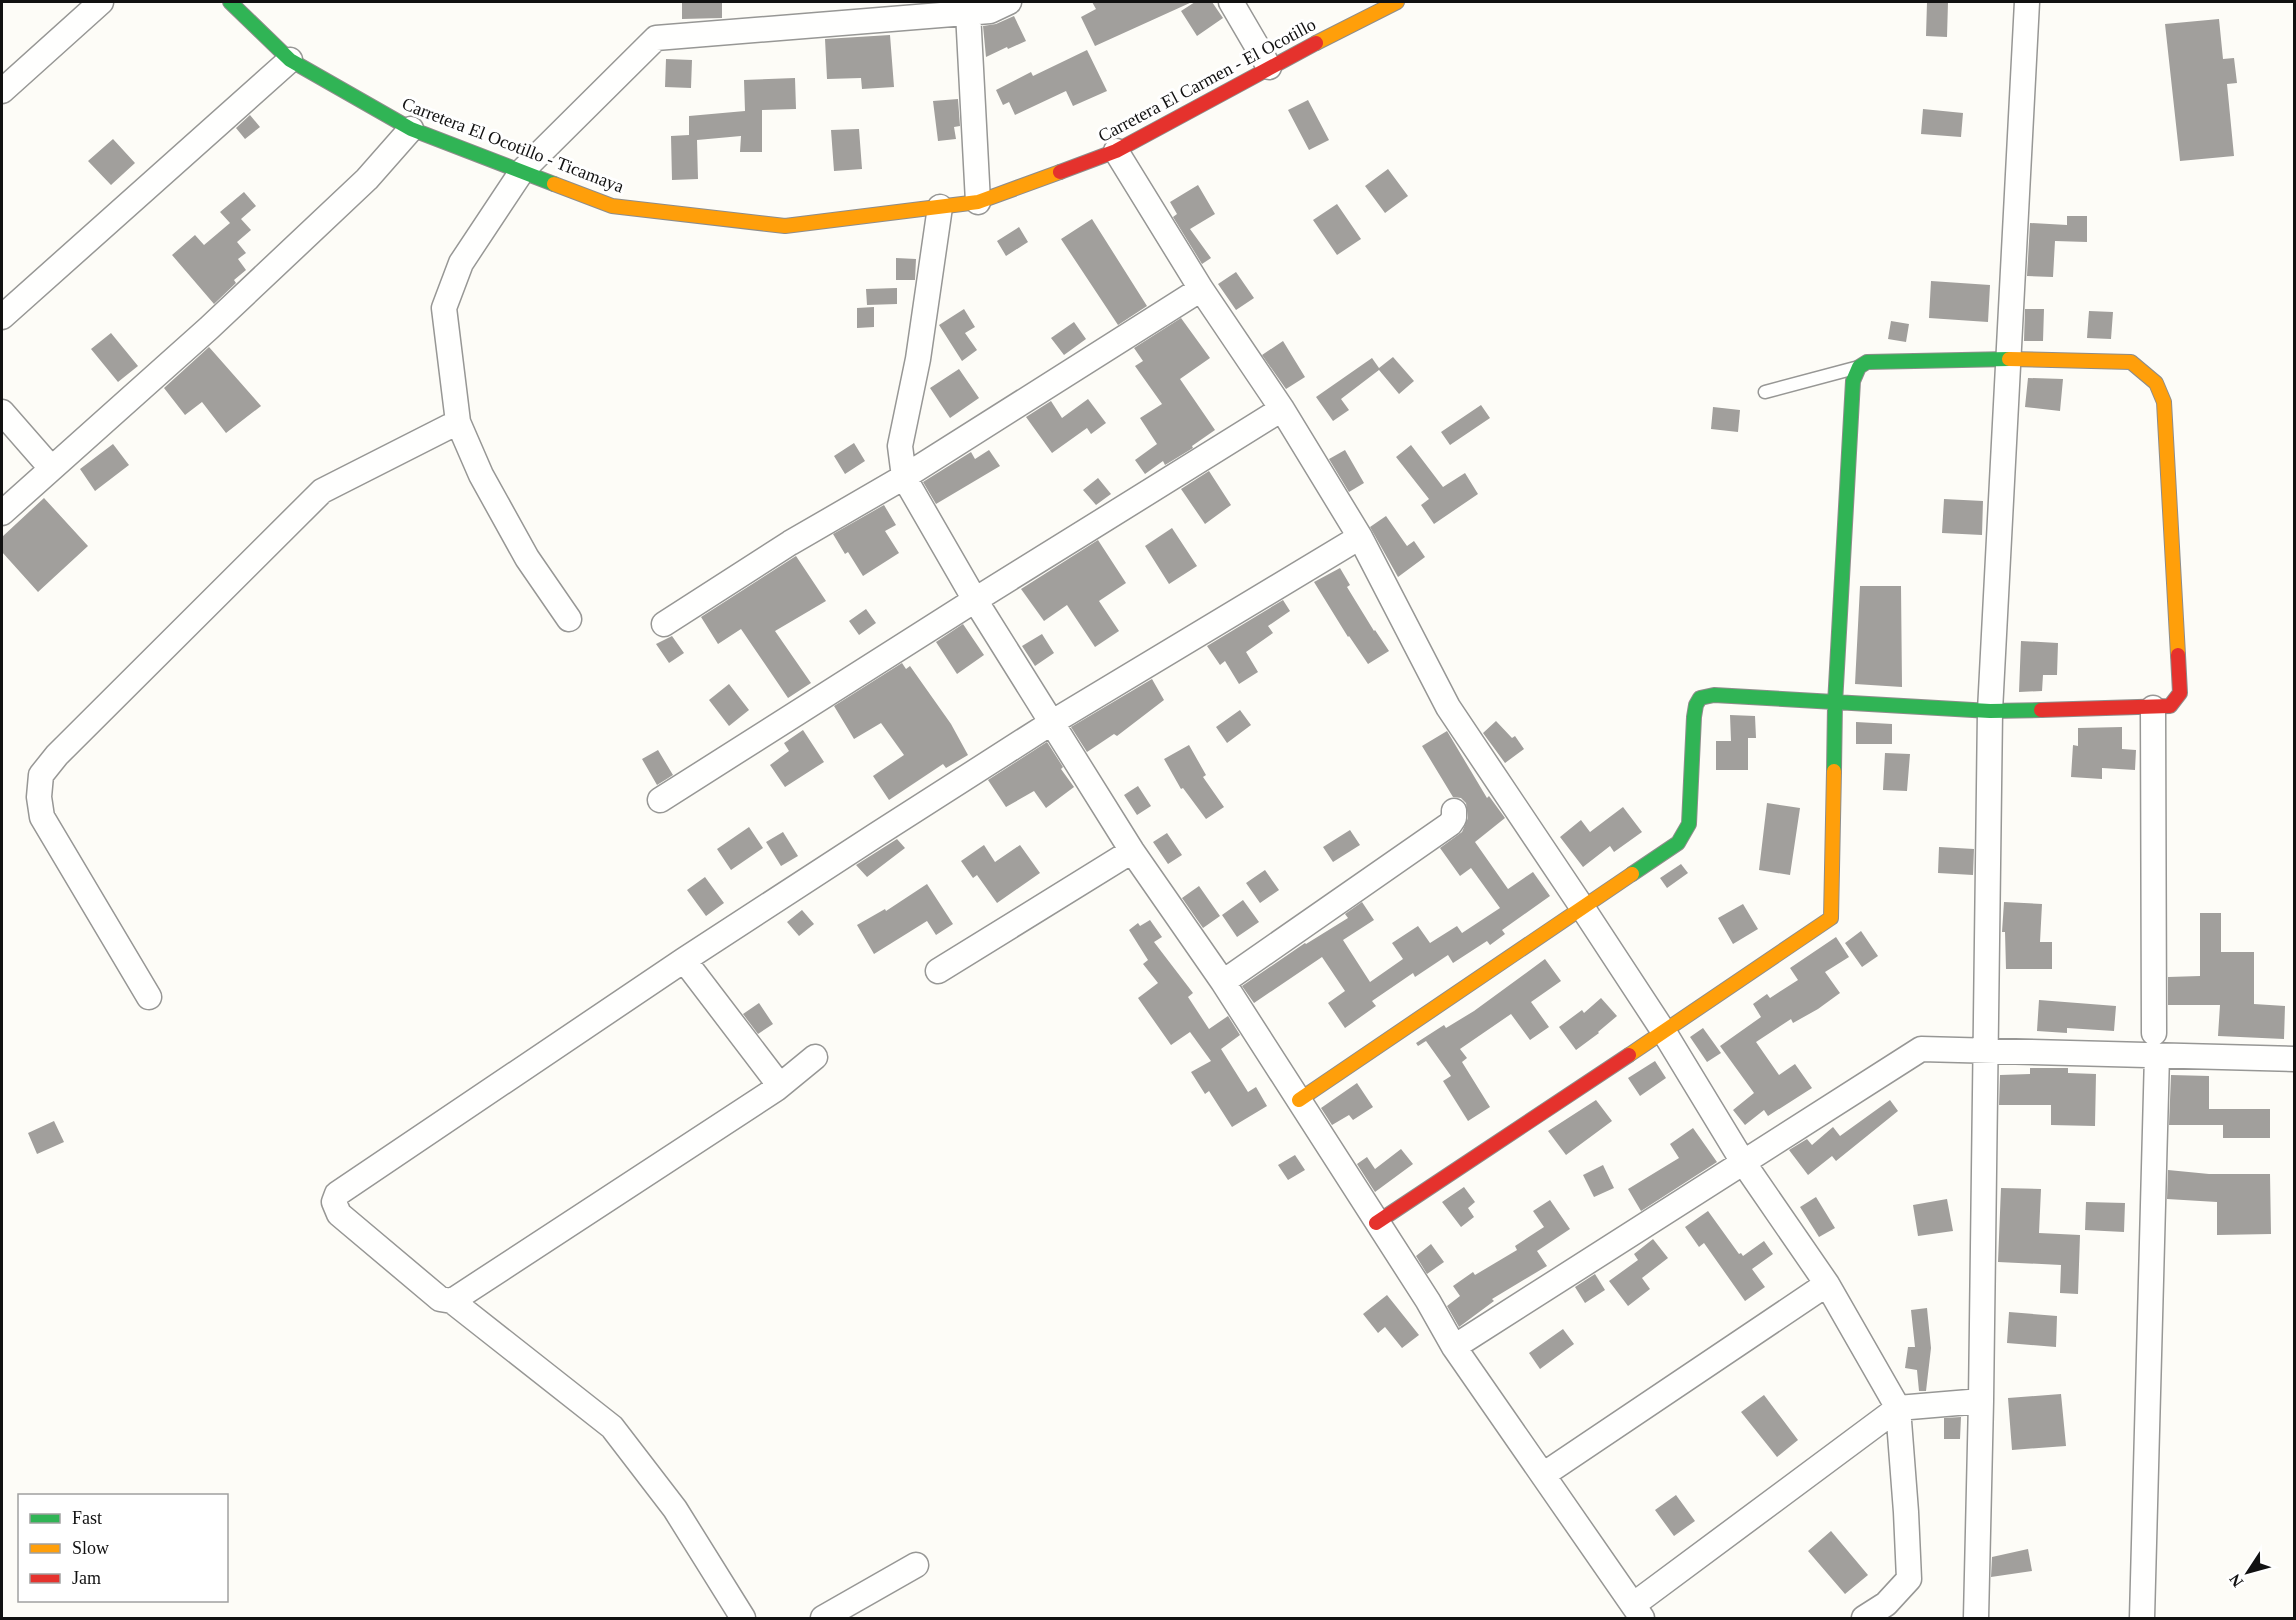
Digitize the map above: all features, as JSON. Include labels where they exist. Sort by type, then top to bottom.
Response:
[{"type":"street","points":[[2,91],[101,2]]},
{"type":"street","name":"Carretera El Ocotillo - Ticamaya","points":[[230,2],[290,60],[411,129],[612,206],[784,226]]},
{"type":"street","points":[[569,619],[527,558],[481,475],[458,422],[444,308],[461,263],[522,171],[656,38],[990,10],[1009,2]]},
{"type":"street","points":[[1232,2],[1269,67]]},
{"type":"street","name":"Carretera El Carmen - El Ocotillo","points":[[784,226],[978,202],[1116,151],[1393,2]]},
{"type":"street","points":[[1976,1618],[1990,711],[2027,2]]},
{"type":"street","points":[[968,12],[978,202]]},
{"type":"street","points":[[2,317],[290,60]]},
{"type":"street","points":[[2,513],[250,289],[367,179],[411,129]]},
{"type":"street","points":[[1116,151],[1201,289],[1282,409],[1360,537],[1448,707],[1664,1032],[1743,1161],[1827,1284],[1898,1408],[1909,1579],[1886,1604],[1864,1618]]},
{"type":"street","points":[[940,207],[918,359],[900,446],[904,477],[975,600],[1132,851],[1223,982],[1428,1301],[1454,1347],[1637,1612],[1898,1408],[1981,1401]]},
{"type":"street","points":[[664,624],[790,543],[904,477],[1201,289]]},
{"type":"street","points":[[1299,1100],[1678,843],[1689,824],[1694,717],[1700,698],[1714,695],[1835,704],[1990,711],[2170,706],[2181,693],[2164,402],[2156,383],[2131,362],[2009,359],[1867,362],[1859,367],[1853,381],[1835,704],[1831,918],[1664,1032],[1377,1222]]},
{"type":"street","points":[[660,800],[1282,409]]},
{"type":"street","points":[[2,412],[51,468]]},
{"type":"street","points":[[149,997],[42,818],[39,797],[41,775],[57,755],[322,491],[458,422]]},
{"type":"street","points":[[743,1618],[675,1509],[612,1427],[452,1301],[440,1299],[339,1214],[334,1202],[337,1194],[684,960],[1051,723],[1360,537]]},
{"type":"street","points":[[2142,1618],[2155,1044],[2153,708]]},
{"type":"street","points":[[1223,982],[1450,824],[1454,818],[1454,811]]},
{"type":"street","points":[[938,971],[1132,851]]},
{"type":"street","points":[[684,960],[774,1078],[777,1089]]},
{"type":"street","points":[[1454,1347],[1921,1049],[1984,1052],[2155,1044],[2295,1059]]},
{"type":"street","points":[[452,1301],[777,1089],[815,1058]]},
{"type":"street","points":[[1543,1475],[1827,1284]]},
{"type":"street","points":[[823,1618],[916,1565]]},
{"type":"lane","points":[[1765,392],[1859,367]]},
{"type":"building","points":[[682,2],[722,2],[722,18],[682,19]]},
{"type":"building","points":[[1092,2],[1192,2],[1095,46],[1081,17],[1096,9]]},
{"type":"building","points":[[1195,2],[1212,2],[1223,18],[1197,36],[1181,11]]},
{"type":"building","points":[[1927,2],[1948,2],[1947,37],[1926,36]]},
{"type":"building","points":[[1014,16],[1026,41],[986,57],[983,26],[996,24]]},
{"type":"building","points":[[2219,19],[2223,59],[2234,58],[2237,83],[2227,84],[2234,156],[2180,161],[2165,24]]},
{"type":"building","points":[[890,35],[894,87],[862,89],[861,78],[827,79],[825,39]]},
{"type":"building","points":[[1087,50],[1107,91],[1073,106],[1066,91],[1015,115],[1009,102],[1003,105],[996,90],[1031,72],[1033,76]]},
{"type":"building","points":[[666,59],[692,60],[691,88],[665,87]]},
{"type":"building","points":[[795,78],[796,109],[762,110],[762,152],[740,152],[741,136],[697,140],[698,179],[672,180],[671,136],[689,135],[689,116],[745,111],[744,80]]},
{"type":"building","points":[[958,99],[960,126],[954,127],[956,139],[938,141],[933,101]]},
{"type":"building","points":[[1308,100],[1329,140],[1309,150],[1288,110]]},
{"type":"building","points":[[1923,109],[1963,113],[1961,137],[1921,134]]},
{"type":"building","points":[[250,115],[260,127],[245,139],[236,128]]},
{"type":"building","points":[[859,129],[862,169],[834,171],[831,130]]},
{"type":"building","points":[[113,139],[135,163],[111,185],[88,161]]},
{"type":"building","points":[[1388,169],[1408,196],[1385,213],[1365,186]]},
{"type":"building","points":[[1198,185],[1215,214],[1190,229],[1211,258],[1202,264],[1173,217],[1177,214],[1170,202]]},
{"type":"building","points":[[244,192],[256,206],[241,219],[251,230],[237,242],[246,253],[238,259],[246,270],[234,280],[236,283],[214,304],[172,255],[195,235],[204,245],[230,223],[220,212]]},
{"type":"building","points":[[1337,204],[1361,239],[1337,255],[1313,220]]},
{"type":"building","points":[[2067,216],[2087,216],[2087,242],[2055,241],[2053,277],[2027,276],[2030,223],[2067,225]]},
{"type":"building","points":[[1092,219],[1147,306],[1118,325],[1061,239]]},
{"type":"building","points":[[1019,227],[1028,242],[1006,256],[997,241]]},
{"type":"building","points":[[896,258],[916,259],[915,280],[896,280]]},
{"type":"building","points":[[1236,272],[1254,298],[1236,310],[1218,284]]},
{"type":"building","points":[[1931,281],[1990,285],[1988,322],[1929,318]]},
{"type":"building","points":[[897,288],[897,304],[867,305],[866,289]]},
{"type":"building","points":[[874,307],[874,327],[857,328],[857,308]]},
{"type":"building","points":[[964,309],[975,327],[965,333],[977,350],[962,361],[939,325]]},
{"type":"building","points":[[2025,309],[2044,309],[2043,341],[2024,341]]},
{"type":"building","points":[[2089,311],[2113,312],[2111,339],[2087,338]]},
{"type":"building","points":[[1181,318],[1210,358],[1180,379],[1215,430],[1192,446],[1193,448],[1165,465],[1163,461],[1145,474],[1135,460],[1157,444],[1140,418],[1162,404],[1135,366],[1143,361],[1134,348]]},
{"type":"building","points":[[1891,321],[1909,324],[1906,342],[1888,339]]},
{"type":"building","points":[[1074,322],[1086,339],[1064,355],[1051,338]]},
{"type":"building","points":[[111,333],[138,366],[118,382],[91,349]]},
{"type":"building","points":[[1283,341],[1305,377],[1286,389],[1262,355]]},
{"type":"building","points":[[209,347],[261,406],[226,433],[202,402],[185,415],[164,388]]},
{"type":"building","points":[[1393,357],[1414,381],[1399,394],[1379,370],[1341,399],[1349,410],[1333,421],[1316,397],[1372,358],[1379,368]]},
{"type":"building","points":[[959,369],[979,398],[950,418],[930,388]]},
{"type":"building","points":[[2028,378],[2063,379],[2060,411],[2025,407]]},
{"type":"building","points":[[1088,399],[1106,423],[1091,434],[1087,428],[1052,453],[1026,417],[1051,401],[1062,418]]},
{"type":"building","points":[[1481,405],[1490,418],[1450,445],[1441,432]]},
{"type":"building","points":[[1713,407],[1740,410],[1738,432],[1711,429]]},
{"type":"building","points":[[854,443],[865,461],[845,474],[834,456]]},
{"type":"building","points":[[113,444],[129,465],[95,491],[80,469]]},
{"type":"building","points":[[1411,445],[1443,487],[1465,473],[1478,494],[1434,524],[1421,505],[1429,499],[1396,457]]},
{"type":"building","points":[[989,450],[1000,466],[936,504],[923,482],[971,452],[975,459]]},
{"type":"building","points":[[1345,450],[1364,483],[1349,492],[1329,459]]},
{"type":"building","points":[[1209,471],[1231,505],[1205,524],[1181,489]]},
{"type":"building","points":[[1098,478],[1111,494],[1096,505],[1083,490]]},
{"type":"building","points":[[44,498],[88,546],[38,592],[2,552],[2,537]]},
{"type":"building","points":[[1944,499],[1983,501],[1982,535],[1942,533]]},
{"type":"building","points":[[884,505],[896,525],[885,531],[899,553],[863,576],[848,552],[845,554],[833,534]]},
{"type":"building","points":[[1386,516],[1407,546],[1414,541],[1425,557],[1398,577],[1370,527]]},
{"type":"building","points":[[1172,528],[1197,566],[1169,584],[1145,546]]},
{"type":"building","points":[[1098,540],[1126,583],[1099,601],[1119,631],[1095,647],[1067,605],[1044,621],[1021,589]]},
{"type":"building","points":[[796,556],[826,601],[775,631],[811,683],[788,698],[741,629],[718,644],[701,617]]},
{"type":"building","points":[[1340,568],[1350,585],[1347,587],[1389,651],[1368,664],[1348,637],[1314,582]]},
{"type":"building","points":[[1860,586],[1901,586],[1902,687],[1855,684]]},
{"type":"building","points":[[1283,600],[1290,611],[1268,626],[1273,633],[1246,652],[1258,672],[1239,684],[1225,661],[1220,665],[1207,646]]},
{"type":"building","points":[[866,609],[876,623],[859,635],[849,621]]},
{"type":"building","points":[[963,624],[984,655],[957,674],[936,642]]},
{"type":"building","points":[[1042,634],[1054,653],[1035,666],[1022,646]]},
{"type":"building","points":[[672,636],[684,653],[669,663],[656,644]]},
{"type":"building","points":[[2021,641],[2058,643],[2057,675],[2043,675],[2042,691],[2019,692]]},
{"type":"building","points":[[902,663],[906,669],[910,666],[951,724],[968,755],[946,768],[943,764],[889,800],[873,776],[904,755],[881,723],[854,739],[834,706]]},
{"type":"building","points":[[1152,679],[1164,700],[1117,736],[1114,734],[1087,752],[1071,727]]},
{"type":"building","points":[[729,684],[749,710],[729,726],[709,700]]},
{"type":"building","points":[[1240,710],[1251,725],[1227,743],[1216,727]]},
{"type":"building","points":[[1730,715],[1755,716],[1756,738],[1748,738],[1748,770],[1716,770],[1716,741],[1731,741]]},
{"type":"building","points":[[1496,721],[1512,738],[1515,736],[1524,749],[1505,763],[1483,733]]},
{"type":"building","points":[[1856,722],[1892,724],[1892,744],[1856,744]]},
{"type":"building","points":[[2122,727],[2122,749],[2136,750],[2135,770],[2102,768],[2102,779],[2071,777],[2073,745],[2078,746],[2078,728]]},
{"type":"building","points":[[803,730],[824,762],[785,787],[770,765],[789,751],[784,743]]},
{"type":"building","points":[[1447,731],[1487,798],[1489,796],[1505,818],[1475,842],[1508,889],[1533,872],[1550,896],[1502,930],[1505,934],[1490,945],[1487,941],[1453,963],[1448,955],[1415,977],[1413,973],[1372,1001],[1376,1006],[1345,1028],[1328,1003],[1345,991],[1322,957],[1254,1003],[1242,986],[1305,943],[1348,918],[1345,914],[1362,902],[1374,920],[1343,940],[1370,982],[1403,959],[1392,943],[1418,926],[1430,943],[1457,926],[1462,933],[1500,908],[1471,868],[1460,876],[1440,848],[1462,832],[1468,818],[1466,803],[1461,798],[1453,797],[1422,746]]},
{"type":"building","points":[[1047,742],[1063,767],[1061,769],[1074,787],[1046,808],[1034,791],[1006,807],[988,780]]},
{"type":"building","points":[[1189,745],[1206,775],[1203,777],[1224,807],[1206,819],[1183,788],[1181,789],[1164,759]]},
{"type":"building","points":[[658,750],[673,775],[657,785],[642,759]]},
{"type":"building","points":[[1885,753],[1910,754],[1907,791],[1883,790]]},
{"type":"building","points":[[1138,786],[1151,806],[1137,815],[1124,795]]},
{"type":"building","points":[[1767,803],[1800,808],[1790,875],[1759,870]]},
{"type":"building","points":[[1623,807],[1642,832],[1614,852],[1610,846],[1583,867],[1560,837],[1581,820],[1590,832]]},
{"type":"building","points":[[749,827],[763,848],[731,870],[717,849]]},
{"type":"building","points":[[1350,830],[1360,845],[1333,862],[1323,847]]},
{"type":"building","points":[[783,832],[798,856],[781,866],[766,842]]},
{"type":"building","points":[[1167,833],[1182,855],[1168,864],[1153,842]]},
{"type":"building","points":[[897,839],[905,848],[867,877],[856,865]]},
{"type":"building","points":[[984,845],[995,862],[1020,845],[1040,873],[997,903],[977,875],[973,878],[961,861]]},
{"type":"building","points":[[1939,847],[1974,849],[1973,875],[1938,873]]},
{"type":"building","points":[[1681,864],[1688,873],[1667,888],[1660,878]]},
{"type":"building","points":[[1265,870],[1279,890],[1260,903],[1246,883]]},
{"type":"building","points":[[705,877],[724,903],[706,916],[687,890]]},
{"type":"building","points":[[927,884],[953,924],[936,935],[927,921],[874,954],[857,925],[885,909],[886,911]]},
{"type":"building","points":[[1199,886],[1220,916],[1203,928],[1182,898]]},
{"type":"building","points":[[1243,900],[1259,922],[1237,937],[1222,915]]},
{"type":"building","points":[[2004,902],[2042,904],[2040,942],[2052,942],[2052,969],[2006,969],[2005,932],[2002,932]]},
{"type":"building","points":[[1743,904],[1758,929],[1733,944],[1718,918]]},
{"type":"building","points":[[802,910],[814,924],[799,936],[787,922]]},
{"type":"building","points":[[2200,913],[2221,913],[2221,952],[2254,952],[2254,1004],[2285,1006],[2284,1039],[2218,1036],[2220,1005],[2168,1005],[2168,977],[2200,976]]},
{"type":"building","points":[[1150,920],[1162,937],[1154,942],[1193,993],[1188,997],[1209,1029],[1228,1016],[1240,1035],[1221,1049],[1248,1092],[1256,1087],[1267,1106],[1232,1127],[1209,1091],[1205,1094],[1191,1072],[1211,1061],[1190,1032],[1171,1045],[1138,998],[1158,983],[1143,964],[1148,960],[1129,930],[1138,923],[1140,926]]},
{"type":"building","points":[[1861,931],[1878,956],[1862,967],[1845,943]]},
{"type":"building","points":[[1836,937],[1849,957],[1825,972],[1840,993],[1818,1009],[1793,1023],[1791,1019],[1756,1042],[1779,1075],[1795,1064],[1812,1088],[1768,1116],[1764,1110],[1745,1125],[1733,1110],[1754,1093],[1720,1046],[1761,1017],[1753,1004],[1767,994],[1770,998],[1798,980],[1790,968]]},
{"type":"building","points":[[1545,959],[1561,981],[1531,1002],[1549,1027],[1530,1040],[1511,1014],[1460,1049],[1467,1058],[1462,1062],[1490,1107],[1468,1121],[1443,1081],[1451,1076],[1426,1041],[1418,1046],[1416,1043],[1444,1025],[1446,1028],[1474,1011]]},
{"type":"building","points":[[1601,998],[1617,1016],[1576,1050],[1559,1027],[1582,1010],[1584,1013]]},
{"type":"building","points":[[2039,1000],[2116,1006],[2114,1031],[2067,1028],[2067,1033],[2037,1031]]},
{"type":"building","points":[[759,1003],[773,1024],[758,1034],[743,1014]]},
{"type":"building","points":[[1703,1028],[1721,1053],[1707,1062],[1690,1037]]},
{"type":"building","points":[[1655,1061],[1666,1078],[1640,1096],[1628,1078]]},
{"type":"building","points":[[2030,1068],[2068,1068],[2068,1073],[2096,1074],[2095,1126],[2051,1125],[2051,1105],[1999,1105],[2000,1075],[2030,1074]]},
{"type":"building","points":[[2171,1075],[2209,1076],[2209,1109],[2270,1109],[2270,1138],[2223,1138],[2223,1125],[2169,1125]]},
{"type":"building","points":[[1357,1083],[1373,1107],[1353,1120],[1349,1115],[1332,1125],[1321,1108]]},
{"type":"building","points":[[1596,1100],[1612,1121],[1566,1155],[1548,1131]]},
{"type":"building","points":[[1890,1100],[1898,1111],[1836,1161],[1832,1156],[1808,1175],[1789,1150],[1807,1139],[1812,1145],[1833,1127],[1840,1136]]},
{"type":"building","points":[[54,1121],[64,1142],[37,1154],[28,1133]]},
{"type":"building","points":[[1693,1128],[1717,1162],[1641,1211],[1628,1189],[1679,1158],[1670,1144]]},
{"type":"building","points":[[1401,1149],[1413,1164],[1375,1192],[1357,1164],[1367,1157],[1375,1169]]},
{"type":"building","points":[[1295,1155],[1305,1170],[1288,1180],[1278,1165]]},
{"type":"building","points":[[1603,1165],[1614,1188],[1594,1197],[1583,1175]]},
{"type":"building","points":[[2168,1170],[2209,1174],[2270,1174],[2271,1234],[2217,1235],[2217,1202],[2167,1199]]},
{"type":"building","points":[[1464,1187],[1475,1202],[1468,1208],[1474,1217],[1461,1227],[1442,1202]]},
{"type":"building","points":[[2001,1188],[2041,1189],[2039,1233],[2080,1235],[2078,1294],[2060,1293],[2061,1265],[1998,1262]]},
{"type":"building","points":[[1816,1197],[1835,1228],[1819,1237],[1800,1207]]},
{"type":"building","points":[[1947,1199],[1953,1231],[1918,1236],[1913,1205]]},
{"type":"building","points":[[1550,1200],[1570,1229],[1537,1251],[1547,1266],[1492,1299],[1494,1301],[1459,1327],[1447,1306],[1460,1296],[1453,1286],[1473,1272],[1475,1275],[1517,1250],[1515,1246],[1544,1227],[1533,1211]]},
{"type":"building","points":[[2086,1202],[2125,1203],[2124,1232],[2085,1230]]},
{"type":"building","points":[[1708,1211],[1739,1254],[1743,1256],[1764,1241],[1773,1254],[1752,1269],[1765,1287],[1745,1301],[1704,1243],[1699,1247],[1685,1227]]},
{"type":"building","points":[[1653,1239],[1668,1258],[1642,1278],[1650,1289],[1628,1306],[1609,1281],[1638,1260],[1634,1254]]},
{"type":"building","points":[[1431,1244],[1444,1262],[1427,1274],[1416,1256]]},
{"type":"building","points":[[1595,1274],[1605,1290],[1585,1303],[1575,1287]]},
{"type":"building","points":[[1387,1295],[1419,1335],[1402,1348],[1385,1327],[1378,1333],[1363,1314]]},
{"type":"building","points":[[1927,1308],[1931,1348],[1926,1391],[1919,1391],[1917,1370],[1905,1368],[1908,1347],[1915,1347],[1911,1310]]},
{"type":"building","points":[[2009,1312],[2057,1316],[2056,1347],[2007,1343]]},
{"type":"building","points":[[1563,1329],[1574,1344],[1540,1369],[1529,1353]]},
{"type":"building","points":[[2061,1394],[2066,1446],[2012,1450],[2008,1398]]},
{"type":"building","points":[[1764,1395],[1798,1440],[1777,1457],[1741,1412]]},
{"type":"building","points":[[1961,1417],[1960,1439],[1944,1439],[1944,1418]]},
{"type":"building","points":[[1676,1495],[1695,1521],[1674,1536],[1655,1510]]},
{"type":"building","points":[[1831,1531],[1868,1575],[1845,1594],[1808,1551]]},
{"type":"building","points":[[2028,1549],[2032,1571],[1991,1577],[1992,1557]]},
{"type":"traffic: fast","points":[[230,2],[290,60],[411,129],[554,184]]},
{"type":"traffic: fast","points":[[1834,771],[1835,704],[1853,381],[1859,367],[1867,362],[2009,359]]},
{"type":"traffic: fast","points":[[1632,874],[1678,843],[1689,824],[1694,717],[1700,698],[1714,695],[1990,711],[2041,710]]},
{"type":"traffic: slow","points":[[1316,43],[1397,2]]},
{"type":"traffic: slow","points":[[554,184],[612,206],[785,226],[978,202],[1060,172]]},
{"type":"traffic: slow","points":[[2009,359],[2131,362],[2156,383],[2164,402],[2178,655]]},
{"type":"traffic: slow","points":[[1629,1055],[1831,918],[1834,771]]},
{"type":"traffic: slow","points":[[1299,1100],[1632,874]]},
{"type":"traffic: jam","points":[[1060,172],[1116,151],[1316,43]]},
{"type":"traffic: jam","points":[[2041,710],[2170,706],[2180,693],[2178,655]]},
{"type":"traffic: jam","points":[[1376,1223],[1629,1055]]}]
